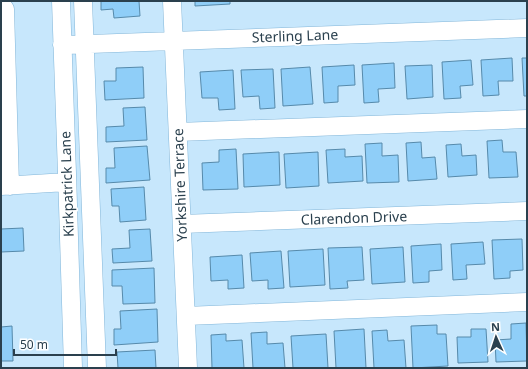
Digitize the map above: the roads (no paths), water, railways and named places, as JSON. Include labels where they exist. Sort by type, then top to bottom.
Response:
[{"type":"street","name":"Kirkpatrick Lane","points":[[61,1],[73,368]]},
{"type":"street","points":[[83,1],[97,368]]},
{"type":"street","name":"Yorkshire Terrace","points":[[172,1],[188,368]]},
{"type":"street","points":[[1,4],[5,9],[5,186],[67,182]]},
{"type":"street","name":"Sterling Lane","points":[[62,45],[527,28]]},
{"type":"street","points":[[178,132],[527,119]]},
{"type":"street","name":"Clarendon Drive","points":[[182,224],[527,211]]},
{"type":"street","points":[[186,316],[527,302]]}]
